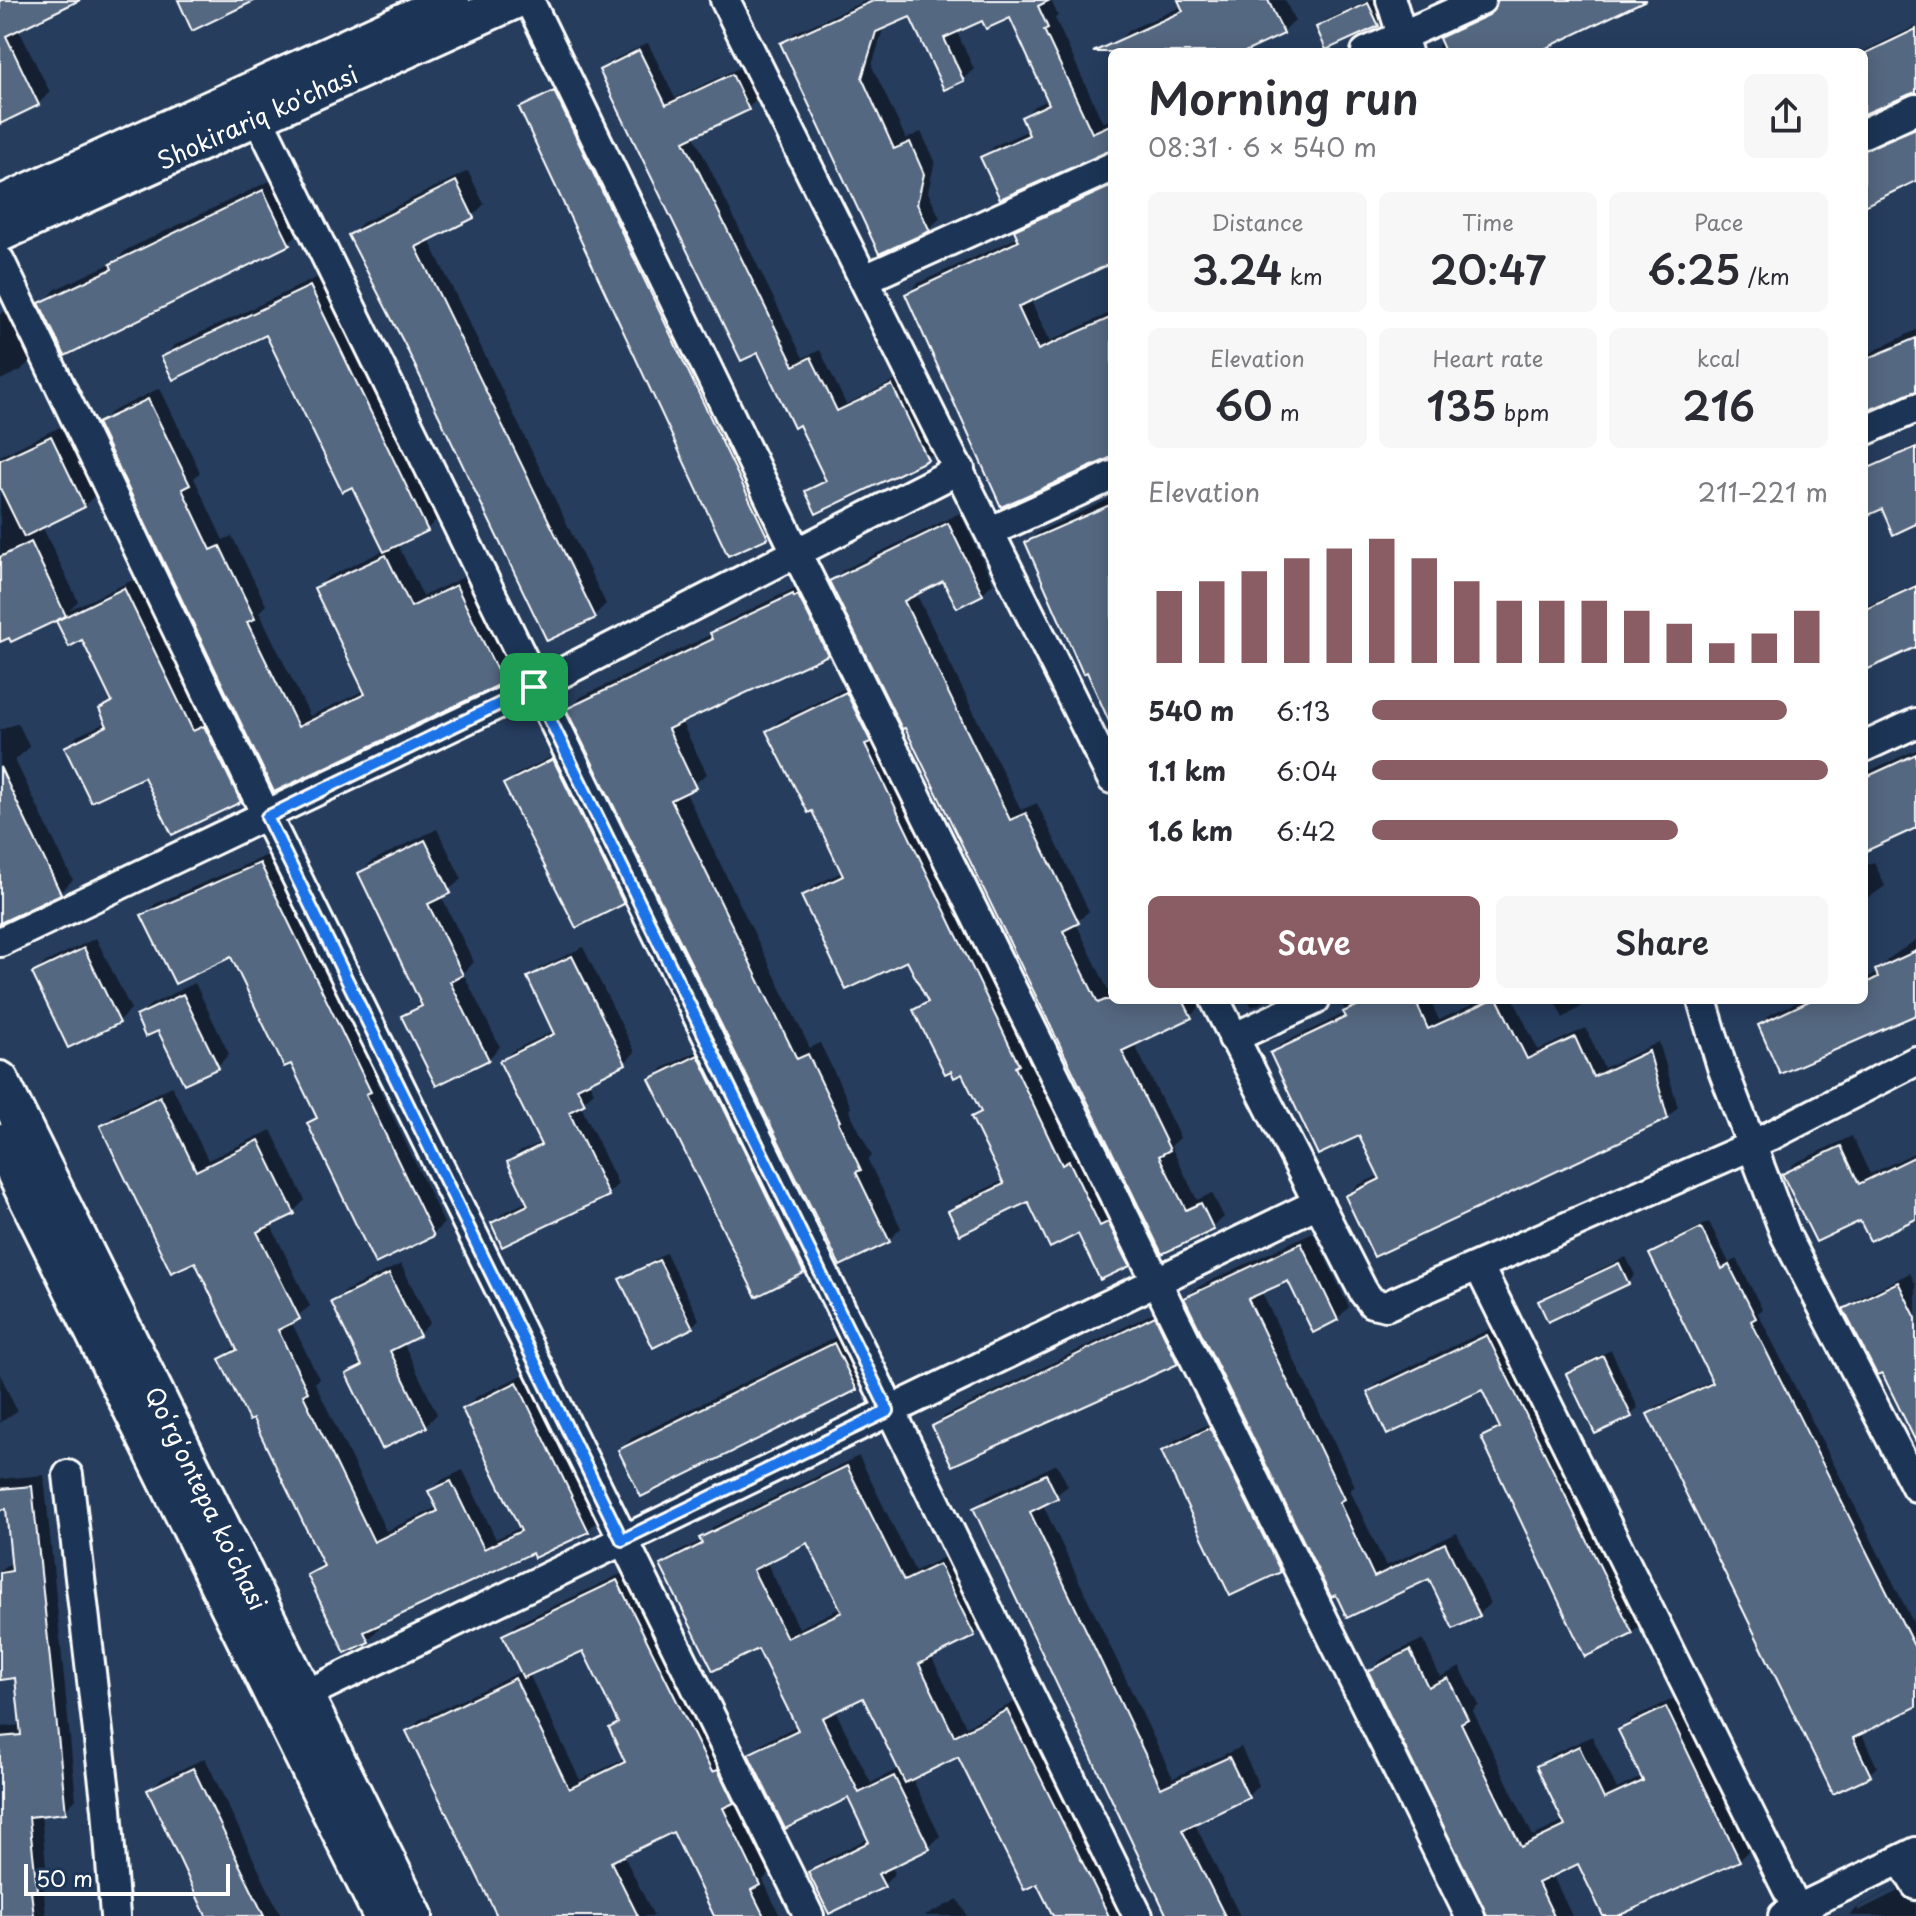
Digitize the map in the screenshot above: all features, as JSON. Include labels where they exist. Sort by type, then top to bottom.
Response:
[{"type":"main road","name":"Shokirariq ko'chasi","points":[[0,233],[451,0]]},
{"type":"main road","name":"Shokirariq ko'chasi","points":[[0,205],[515,0]]},
{"type":"main road","name":"Qoʻrgʻontepa koʻchasi","points":[[0,1080],[292,1701],[382,1916]]},
{"type":"main road","name":"Qoʻrgʻontepa koʻchasi","points":[[0,1142],[292,1701],[414,1916]]},
{"type":"street","points":[[529,0],[796,552],[1470,1916]]},
{"type":"street","points":[[725,0],[1108,768]]},
{"type":"street","points":[[1391,0],[1405,44],[1481,0]]},
{"type":"street","points":[[252,105],[888,1411],[1138,1916]]},
{"type":"street","points":[[1868,131],[1916,109]]},
{"type":"street","points":[[865,279],[1108,169]]},
{"type":"street","points":[[0,261],[267,817],[809,1916]]},
{"type":"street","points":[[1868,429],[1916,408]]},
{"type":"street","points":[[0,942],[534,687],[960,469]]},
{"type":"street","points":[[991,531],[1108,478]]},
{"type":"street","points":[[1868,745],[1916,723]]},
{"type":"street","points":[[1217,1004],[1372,1303],[1386,1306],[1404,1301],[1751,1146],[1916,1061]]},
{"type":"street","points":[[1233,1038],[1306,1004]]},
{"type":"street","points":[[1703,1004],[1751,1146],[1786,1236],[1916,1487]]},
{"type":"street","points":[[292,1701],[1318,1203]]},
{"type":"street","points":[[1479,1267],[1790,1912],[1909,1856],[1916,1885]]},
{"type":"street","points":[[68,1475],[107,1809],[115,1916]]},
{"type":"building","points":[[0,0],[80,0],[6,36],[39,105],[0,124]]},
{"type":"building","points":[[178,0],[256,0],[192,31]]},
{"type":"building","points":[[875,0],[1050,0],[1038,6],[1048,28],[1044,30],[1092,133],[1108,126],[1108,152],[1000,199],[980,157],[1029,135],[1021,117],[1049,104],[1010,18],[986,29],[982,21],[944,38],[964,81],[944,90],[910,17],[876,32],[862,78],[894,149],[910,142],[924,174],[917,204],[930,231],[879,254],[780,43]]},
{"type":"building","points":[[1178,0],[1268,0],[1284,34],[1254,48],[1108,48],[1108,52],[1093,52],[1183,11]]},
{"type":"building","points":[[1498,0],[1646,0],[1546,48],[1443,48],[1439,38],[1489,15]]},
{"type":"building","points":[[1368,3],[1379,26],[1330,48],[1325,48],[1316,27]]},
{"type":"building","points":[[1916,29],[1916,92],[1868,112],[1868,52]]},
{"type":"building","points":[[639,50],[666,105],[732,74],[749,110],[684,141],[794,366],[811,357],[837,411],[892,385],[928,460],[816,514],[805,491],[826,481],[799,425],[794,428],[758,353],[741,361],[599,70]]},
{"type":"building","points":[[554,91],[768,538],[728,556],[519,108]]},
{"type":"building","points":[[1916,128],[1916,181],[1868,204],[1868,148]]},
{"type":"building","points":[[456,181],[474,218],[416,247],[596,618],[547,641],[404,343],[348,235]]},
{"type":"building","points":[[1108,188],[1108,265],[1018,307],[1038,350],[1108,319],[1108,459],[1001,507],[905,294],[1019,241],[1014,230]]},
{"type":"building","points":[[263,190],[290,245],[65,356],[39,303],[112,269],[110,264]]},
{"type":"building","points":[[310,286],[428,531],[384,552],[352,487],[342,492],[266,335],[173,380],[161,357]]},
{"type":"building","points":[[1916,338],[1916,391],[1868,410],[1868,358]]},
{"type":"building","points":[[148,399],[190,485],[182,489],[211,550],[220,546],[255,619],[247,622],[298,727],[365,694],[314,588],[386,555],[411,607],[456,585],[503,683],[274,792],[97,423]]},
{"type":"building","points":[[51,436],[85,507],[24,537],[0,488],[0,460]]},
{"type":"building","points":[[1916,447],[1916,524],[1893,535],[1882,509],[1868,515],[1868,468]]},
{"type":"building","points":[[1108,506],[1108,719],[1087,672],[1083,674],[1025,542]]},
{"type":"building","points":[[948,523],[983,595],[957,608],[943,581],[904,601],[1010,820],[1026,813],[1079,923],[1063,931],[1098,1003],[1108,1000],[1108,1004],[1185,1004],[1192,1018],[1122,1051],[1170,1150],[1159,1156],[1186,1210],[1201,1203],[1214,1230],[1162,1254],[905,728],[902,729],[829,581]]},
{"type":"building","points":[[31,542],[66,616],[11,642],[9,638],[0,642],[0,557]]},
{"type":"building","points":[[1916,586],[1916,647],[1868,669],[1868,608]]},
{"type":"building","points":[[124,588],[193,731],[204,726],[241,802],[172,835],[144,777],[91,802],[64,747],[107,726],[99,709],[112,702],[82,640],[69,647],[56,621]]},
{"type":"building","points":[[793,594],[794,597],[798,595],[828,655],[668,729],[696,788],[671,800],[797,1059],[808,1054],[861,1170],[856,1172],[890,1242],[840,1266],[566,709],[713,639],[710,633]]},
{"type":"building","points":[[846,692],[871,742],[865,744],[1019,1065],[1015,1067],[1062,1165],[1069,1161],[1100,1226],[1108,1222],[1130,1266],[1100,1280],[1078,1234],[1050,1248],[1028,1202],[960,1235],[948,1211],[1004,1184],[971,1117],[981,1112],[962,1074],[954,1078],[951,1071],[945,1074],[913,1010],[928,1002],[907,961],[846,990],[801,896],[843,876],[812,811],[808,813],[766,731]]},
{"type":"building","points":[[1916,754],[1916,828],[1868,850],[1868,776]]},
{"type":"building","points":[[553,759],[624,904],[576,928],[503,784]]},
{"type":"building","points":[[0,767],[61,894],[0,923]]},
{"type":"building","points":[[425,840],[451,893],[428,904],[463,975],[450,982],[489,1060],[436,1086],[401,1016],[422,1006],[358,873]]},
{"type":"building","points":[[260,863],[371,1092],[366,1094],[434,1236],[375,1264],[307,1123],[317,1118],[291,1064],[284,1067],[231,957],[175,984],[141,915]]},
{"type":"building","points":[[84,948],[120,1023],[68,1048],[32,973]]},
{"type":"building","points":[[1916,951],[1916,1015],[1780,1074],[1758,1025],[1803,1004],[1868,1004],[1868,982],[1878,977],[1875,970]]},
{"type":"building","points":[[572,956],[626,1064],[577,1088],[585,1104],[569,1112],[609,1196],[502,1247],[491,1223],[528,1205],[507,1162],[541,1145],[499,1061],[554,1034],[527,977]]},
{"type":"building","points":[[183,994],[219,1068],[184,1084],[158,1031],[145,1037],[136,1016]]},
{"type":"building","points":[[1361,1004],[1417,1004],[1428,1029],[1482,1004],[1500,1004],[1527,1059],[1575,1037],[1593,1077],[1649,1051],[1668,1119],[1374,1257],[1345,1196],[1380,1179],[1359,1136],[1318,1155],[1270,1053],[1346,1017],[1343,1012]]},
{"type":"building","points":[[698,1055],[804,1273],[756,1297],[649,1079]]},
{"type":"building","points":[[160,1096],[196,1171],[259,1140],[295,1214],[257,1232],[300,1319],[278,1330],[308,1392],[303,1395],[374,1542],[438,1511],[428,1491],[451,1481],[484,1549],[521,1531],[462,1409],[517,1382],[589,1532],[534,1558],[532,1553],[364,1632],[369,1642],[345,1653],[307,1575],[324,1566],[253,1419],[249,1421],[219,1359],[237,1350],[195,1262],[171,1273],[100,1126]]},
{"type":"building","points":[[1841,1146],[1859,1184],[1916,1156],[1916,1219],[1870,1241],[1860,1221],[1816,1242],[1782,1174]]},
{"type":"building","points":[[1701,1228],[1722,1269],[1729,1265],[1756,1318],[1751,1321],[1916,1650],[1916,1707],[1853,1738],[1871,1776],[1833,1794],[1647,1414],[1713,1383],[1649,1254]]},
{"type":"building","points":[[1301,1243],[1338,1320],[1313,1333],[1288,1281],[1248,1299],[1344,1499],[1339,1502],[1374,1577],[1445,1543],[1480,1616],[1453,1629],[1429,1579],[1347,1618],[1336,1595],[1331,1597],[1184,1298]]},
{"type":"building","points":[[659,1260],[693,1328],[653,1348],[619,1279]]},
{"type":"building","points":[[1619,1263],[1629,1284],[1548,1322],[1538,1301]]},
{"type":"building","points":[[389,1274],[420,1336],[390,1351],[427,1427],[382,1449],[346,1374],[362,1366],[331,1302]]},
{"type":"building","points":[[1898,1282],[1916,1318],[1916,1442],[1882,1373],[1877,1375],[1843,1309]]},
{"type":"building","points":[[1155,1316],[1178,1364],[952,1466],[932,1426]]},
{"type":"building","points":[[1487,1335],[1633,1634],[1585,1657],[1481,1437],[1500,1428],[1482,1390],[1387,1435],[1367,1392]]},
{"type":"building","points":[[834,1343],[857,1390],[641,1497],[618,1450]]},
{"type":"building","points":[[1603,1356],[1632,1417],[1595,1434],[1566,1374]]},
{"type":"building","points":[[1210,1428],[1281,1572],[1230,1596],[1161,1451]]},
{"type":"building","points":[[847,1466],[904,1581],[939,1564],[975,1636],[919,1664],[954,1736],[1007,1710],[1109,1916],[1053,1916],[1037,1884],[1024,1890],[958,1757],[905,1783],[863,1698],[822,1718],[859,1793],[894,1776],[930,1849],[878,1874],[885,1887],[829,1914],[808,1872],[869,1842],[848,1798],[785,1829],[748,1754],[798,1730],[758,1649],[713,1671],[660,1565],[702,1544],[699,1538]],"holes":[[[807,1543],[842,1612],[787,1638],[753,1570]]]},
{"type":"building","points":[[1046,1474],[1058,1498],[1030,1512],[1161,1788],[1229,1757],[1249,1798],[1182,1830],[1225,1916],[1167,1916],[973,1508]]},
{"type":"building","points":[[32,1486],[66,1813],[29,1817],[37,1890],[31,1891],[34,1916],[0,1916],[0,1737],[21,1735],[15,1678],[0,1680],[0,1573],[12,1571],[6,1509],[0,1510],[0,1489]]},
{"type":"building","points":[[617,1580],[712,1772],[718,1770],[734,1803],[723,1808],[760,1885],[751,1890],[764,1916],[714,1916],[673,1832],[611,1862],[638,1916],[497,1916],[406,1731],[515,1678],[569,1789],[625,1762],[609,1728],[618,1723],[583,1651],[523,1678],[502,1635]]},
{"type":"building","points":[[1410,1650],[1428,1687],[1448,1678],[1468,1719],[1461,1723],[1521,1847],[1565,1826],[1536,1766],[1579,1746],[1604,1799],[1643,1781],[1618,1730],[1666,1707],[1740,1861],[1618,1916],[1603,1916],[1578,1864],[1538,1883],[1554,1916],[1487,1916],[1368,1671]]},
{"type":"building","points":[[193,1768],[264,1916],[206,1916],[147,1790]]},
{"type":"route","points":[[534,687],[888,1411],[622,1540],[267,817],[534,687]]}]
